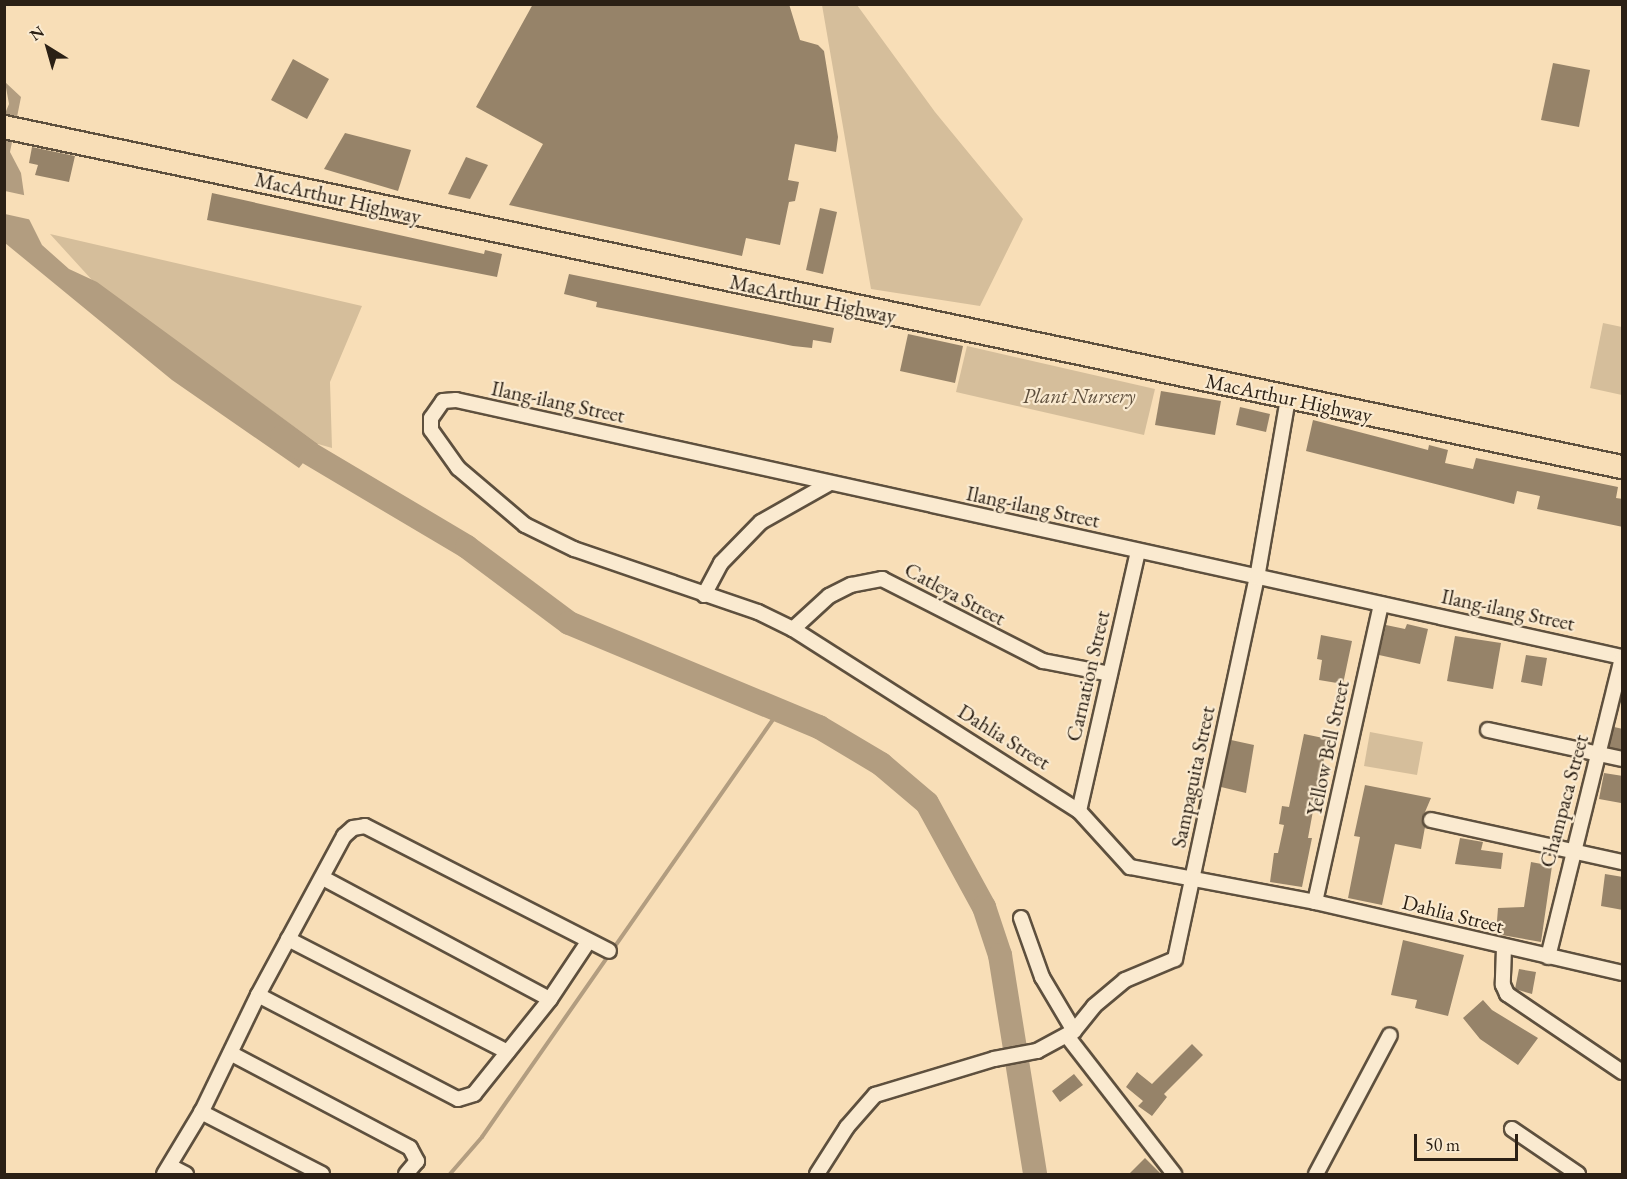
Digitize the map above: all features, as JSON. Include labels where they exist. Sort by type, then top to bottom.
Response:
[{"type":"highway","name":"MacArthur Highway","points":[[14,129],[1623,467]]},
{"type":"street","name":"Sampaguita Street","points":[[817,1174],[847,1127],[875,1095],[998,1058],[1037,1051],[1070,1033],[1094,1006],[1125,980],[1175,959],[1257,578],[1288,398]]},
{"type":"street","name":"Ilang-ilang Street","points":[[436,406],[443,400],[456,400],[1622,657]]},
{"type":"street","name":"Dahlia Street","points":[[436,406],[431,430],[447,454],[458,468],[525,525],[574,549],[758,612],[793,629],[1079,811],[1130,867],[1315,902],[1504,948],[1623,973]]},
{"type":"street","points":[[704,595],[721,563],[761,522],[830,483]]},
{"type":"street","name":"Carnation Street","points":[[1079,811],[1138,552]]},
{"type":"street","name":"Catleya Street","points":[[793,629],[829,596],[851,585],[882,579],[1042,662],[1110,674]]},
{"type":"street","name":"Yellow Bell Street","points":[[1315,902],[1381,604]]},
{"type":"street","name":"Champaca Street","points":[[1548,957],[1572,851],[1599,754],[1622,657]]},
{"type":"street","points":[[1488,730],[1623,759]]},
{"type":"street","points":[[1431,820],[1623,862]]},
{"type":"street","points":[[186,1174],[167,1170],[232,1054],[258,995],[344,836],[353,828],[365,826],[609,951]]},
{"type":"street","points":[[322,878],[550,999]]},
{"type":"street","points":[[1021,918],[1042,977],[1070,1033],[1174,1174]]},
{"type":"street","points":[[288,939],[508,1052]]},
{"type":"street","points":[[258,995],[458,1099],[474,1094],[550,999],[588,942]]},
{"type":"street","points":[[1504,948],[1503,985],[1507,994],[1623,1071]]},
{"type":"street","points":[[1316,1174],[1390,1035]]},
{"type":"street","points":[[232,1054],[410,1148],[417,1161],[406,1174]]},
{"type":"street","points":[[201,1112],[322,1174]]},
{"type":"street","points":[[1512,1129],[1578,1174]]},
{"type":"green space","points":[[822,5],[857,5],[935,112],[1023,219],[980,306],[871,289]]},
{"type":"green space","points":[[50,234],[362,306],[330,382],[332,448],[318,444],[92,280]]},
{"type":"green space","points":[[1603,323],[1622,327],[1622,395],[1590,388]]},
{"type":"green space","name":"Plant Nursery","points":[[967,346],[1155,389],[1144,435],[956,392]]},
{"type":"green space","points":[[1370,732],[1423,742],[1417,775],[1364,766]]},
{"type":"shaded area","points":[[5,82],[21,97],[10,152],[21,173],[27,215],[42,245],[69,269],[97,282],[318,444],[299,468],[172,380],[5,243],[4,116],[9,104]]},
{"type":"pier","points":[[5,191],[28,196],[32,220],[5,214]]},
{"type":"building","points":[[533,4],[789,4],[800,40],[818,45],[824,51],[838,137],[836,152],[795,144],[788,180],[799,182],[795,201],[789,202],[780,245],[746,238],[742,256],[509,205],[543,144],[476,107]]},
{"type":"building","points":[[293,59],[329,79],[307,119],[271,100]]},
{"type":"building","points":[[1553,63],[1590,70],[1579,127],[1541,120]]},
{"type":"building","points":[[345,133],[411,150],[398,191],[324,169]]},
{"type":"building","points":[[32,147],[75,156],[69,182],[35,175],[38,165],[29,163]]},
{"type":"building","points":[[466,157],[488,165],[470,199],[448,194]]},
{"type":"building","points":[[212,193],[484,254],[485,250],[502,254],[497,277],[207,220]]},
{"type":"building","points":[[820,208],[837,212],[823,274],[806,270]]},
{"type":"building","points":[[569,274],[834,328],[831,343],[813,340],[812,348],[793,346],[596,307],[597,302],[564,294]]},
{"type":"building","points":[[908,334],[963,346],[955,383],[900,371]]},
{"type":"building","points":[[1161,391],[1221,401],[1215,435],[1155,425]]},
{"type":"building","points":[[1240,407],[1270,414],[1266,432],[1236,425]]},
{"type":"building","points":[[1313,420],[1428,450],[1429,445],[1448,450],[1445,463],[1473,469],[1476,458],[1618,487],[1616,498],[1623,499],[1623,527],[1537,509],[1540,496],[1517,491],[1514,504],[1306,451]]},
{"type":"building","points":[[1407,624],[1428,629],[1420,664],[1379,655],[1386,625],[1405,629]]},
{"type":"building","points":[[1321,635],[1352,641],[1343,684],[1319,680],[1322,660],[1317,659]]},
{"type":"building","points":[[1455,636],[1501,643],[1493,689],[1447,681]]},
{"type":"building","points":[[1526,655],[1547,658],[1542,686],[1521,682]]},
{"type":"building","points":[[1614,727],[1623,729],[1623,750],[1609,747]]},
{"type":"building","points":[[1304,734],[1328,739],[1319,784],[1309,810],[1313,811],[1308,838],[1312,838],[1302,887],[1270,882],[1274,853],[1278,853],[1284,825],[1279,824],[1282,806],[1289,807]]},
{"type":"building","points":[[1231,740],[1254,745],[1246,793],[1221,787]]},
{"type":"building","points":[[1604,773],[1623,776],[1621,803],[1599,799]]},
{"type":"building","points":[[1365,785],[1431,798],[1422,819],[1425,827],[1421,849],[1395,844],[1382,905],[1348,898],[1360,837],[1354,836]]},
{"type":"building","points":[[1460,838],[1483,842],[1481,850],[1503,853],[1501,869],[1455,864]]},
{"type":"building","points":[[1531,862],[1552,866],[1541,942],[1496,934],[1498,908],[1524,907]]},
{"type":"building","points":[[1605,874],[1623,877],[1623,910],[1601,906]]},
{"type":"building","points":[[1403,940],[1464,955],[1448,1016],[1415,1008],[1417,1000],[1391,995]]},
{"type":"building","points":[[1519,969],[1536,972],[1532,994],[1515,989]]},
{"type":"building","points":[[1483,1000],[1492,1010],[1538,1038],[1518,1065],[1480,1039],[1463,1018]]},
{"type":"building","points":[[1192,1044],[1203,1055],[1164,1094],[1167,1097],[1152,1116],[1138,1106],[1143,1101],[1126,1087],[1137,1072],[1152,1084]]},
{"type":"building","points":[[1074,1074],[1083,1085],[1060,1102],[1052,1091]]},
{"type":"building","points":[[1145,1158],[1161,1174],[1129,1174]]},
{"type":"waterway","points":[[282,437],[467,547],[569,623],[819,727],[881,764],[927,803],[984,907],[1000,955],[1035,1174]]},
{"type":"waterway","points":[[450,1174],[482,1137],[779,711]]}]
